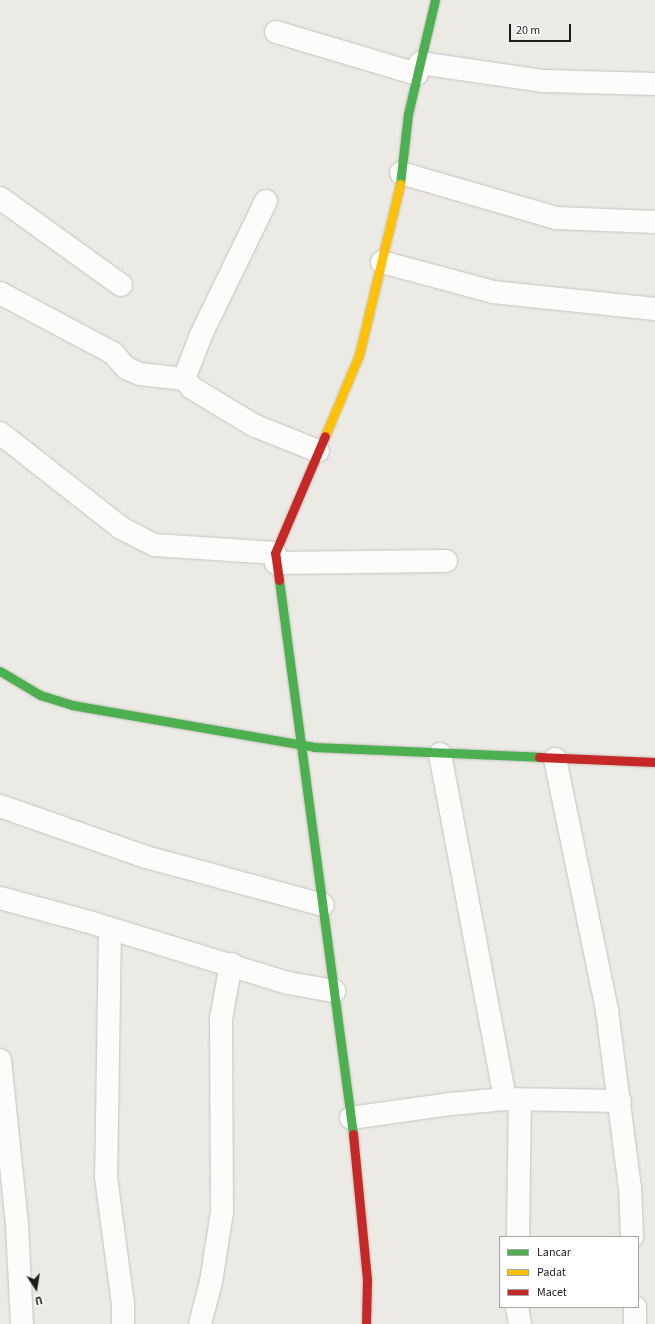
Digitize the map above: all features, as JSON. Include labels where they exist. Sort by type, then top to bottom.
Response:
[{"type":"street","points":[[366,1324],[366,1280],[351,1118],[276,558],[318,451],[359,355],[398,198],[408,114],[435,0]]},
{"type":"street","points":[[276,32],[419,68],[544,81],[655,84]]},
{"type":"street","points":[[401,173],[556,218],[655,222]]},
{"type":"street","points":[[0,198],[121,285]]},
{"type":"street","points":[[184,379],[201,335],[266,201]]},
{"type":"street","points":[[382,262],[492,292],[655,309]]},
{"type":"street","points":[[0,293],[113,353],[126,368],[140,374],[184,379],[192,388],[253,426],[318,451]]},
{"type":"street","points":[[0,433],[121,528],[155,545],[276,558],[446,561]]},
{"type":"street","points":[[0,671],[40,695],[72,705],[302,745],[440,754],[655,762]]},
{"type":"street","points":[[440,754],[513,1100],[518,1236]]},
{"type":"street","points":[[554,759],[607,1011],[620,1101],[630,1187],[632,1236]]},
{"type":"street","points":[[0,806],[146,857],[323,905]]},
{"type":"street","points":[[0,898],[231,964],[288,983],[334,991]]},
{"type":"street","points":[[110,929],[106,1177],[123,1304],[123,1324]]},
{"type":"street","points":[[200,1324],[211,1282],[222,1212],[221,1019],[231,964]]},
{"type":"street","points":[[0,1060],[15,1210],[22,1324]]},
{"type":"street","points":[[351,1118],[451,1104],[513,1100],[620,1101]]},
{"type":"street","points":[[518,1308],[520,1324]]},
{"type":"street","points":[[634,1308],[635,1324]]},
{"type":"traffic: fast","points":[[400,184],[408,114],[435,0]]},
{"type":"traffic: fast","points":[[279,580],[353,1134]]},
{"type":"traffic: fast","points":[[0,671],[40,695],[72,705],[314,747],[539,757]]},
{"type":"traffic: slow","points":[[325,436],[359,355],[400,184]]},
{"type":"traffic: jam","points":[[279,580],[275,553],[325,436]]},
{"type":"traffic: jam","points":[[539,757],[655,762]]},
{"type":"traffic: jam","points":[[353,1134],[367,1280],[366,1324]]}]
